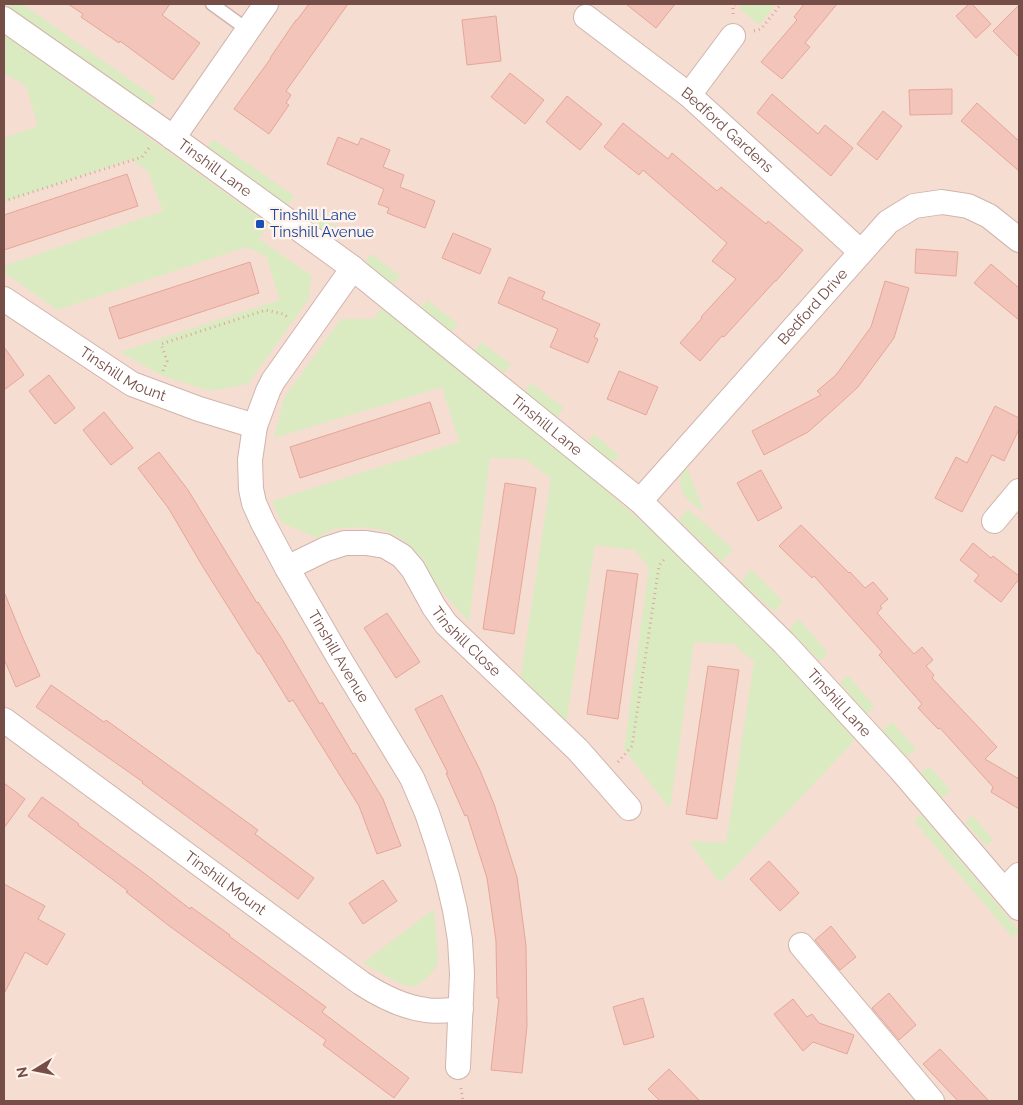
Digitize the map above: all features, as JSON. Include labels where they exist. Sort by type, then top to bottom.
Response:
[{"type":"street","points":[[167,134],[266,4]]},
{"type":"street","name":"Bedford Gardens","points":[[586,17],[689,95],[861,252]]},
{"type":"street","name":"Tinshill Lane","points":[[4,19],[353,268],[640,501],[784,643],[1014,891]]},
{"type":"street","points":[[689,95],[733,36]]},
{"type":"street","name":"Bedford Drive","points":[[640,501],[888,222],[914,206],[942,202],[968,206],[990,216],[1019,240]]},
{"type":"street","name":"Tinshill Avenue","points":[[353,268],[268,390],[255,426],[250,460],[251,489],[263,523],[287,568],[412,778],[427,813],[443,863],[455,910],[460,940],[462,974],[458,1067]]},
{"type":"street","name":"Tinshill Mount","points":[[4,300],[132,384],[199,409],[255,426]]},
{"type":"street","points":[[994,521],[1019,491]]},
{"type":"street","name":"Tinshill Close","points":[[287,568],[326,549],[345,544],[366,543],[385,546],[402,556],[413,569],[434,607],[446,624],[578,750],[629,808]]},
{"type":"street","name":"Tinshill Mount","points":[[4,720],[361,983],[380,995],[406,1005],[426,1010],[461,1009]]},
{"type":"street","points":[[801,945],[932,1101]]},
{"type":"lane","points":[[212,4],[248,30]]},
{"type":"path","points":[[733,36],[761,29],[781,4]]},
{"type":"path","points":[[4,201],[142,157],[167,134]]},
{"type":"path","points":[[156,393],[167,361],[161,344],[266,310],[283,314],[308,332]]},
{"type":"path","points":[[604,779],[632,746],[659,566],[679,539]]},
{"type":"shaded area","points":[[4,4],[1019,4],[1019,1101],[4,1101]]},
{"type":"green space","points":[[4,4],[22,4],[156,98],[149,109],[4,7]]},
{"type":"green space","points":[[742,4],[776,4],[759,25],[739,8]]},
{"type":"green space","points":[[4,34],[269,224],[259,239],[312,276],[308,300],[248,384],[210,391],[161,375],[120,352],[280,300],[266,256],[246,247],[57,310],[4,272],[4,266],[163,211],[148,171],[131,159],[4,202],[4,138],[38,126],[26,86],[8,75],[4,76]]},
{"type":"green space","points":[[213,139],[294,196],[288,205],[206,149]]},
{"type":"green space","points":[[312,210],[340,230],[333,238],[306,219]]},
{"type":"green space","points":[[371,254],[400,276],[393,285],[364,262]]},
{"type":"green space","points":[[427,300],[458,324],[452,332],[421,308]]},
{"type":"green space","points":[[382,308],[538,432],[654,532],[757,631],[855,740],[720,883],[689,841],[726,843],[754,662],[734,644],[694,642],[670,809],[624,749],[649,568],[635,550],[595,545],[566,724],[520,681],[551,478],[525,459],[490,458],[469,622],[436,585],[424,560],[405,541],[383,530],[359,527],[333,529],[317,538],[281,522],[272,501],[459,442],[442,387],[274,438],[284,398],[341,319],[373,319]]},
{"type":"green space","points":[[481,342],[511,364],[504,373],[475,351]]},
{"type":"green space","points":[[531,383],[564,408],[556,418],[524,393]]},
{"type":"green space","points":[[594,434],[619,455],[612,463],[588,442]]},
{"type":"green space","points":[[686,465],[704,512],[689,501],[682,491],[681,477]]},
{"type":"green space","points":[[688,509],[733,549],[722,562],[679,520]]},
{"type":"green space","points":[[751,569],[783,602],[774,612],[741,582]]},
{"type":"green space","points":[[799,619],[828,653],[820,661],[789,629]]},
{"type":"green space","points":[[848,675],[874,706],[867,714],[840,683]]},
{"type":"green space","points":[[892,722],[916,749],[906,757],[882,731]]},
{"type":"green space","points":[[929,766],[951,790],[942,798],[920,774]]},
{"type":"green space","points":[[921,814],[1019,930],[1012,937],[914,821]]},
{"type":"green space","points":[[973,816],[993,840],[986,846],[965,822]]},
{"type":"green space","points":[[434,909],[438,959],[436,968],[420,984],[413,987],[408,986],[363,963]]},
{"type":"building","points":[[68,4],[170,4],[162,15],[200,43],[173,80],[120,41],[119,43],[81,17],[83,14]]},
{"type":"building","points":[[309,4],[348,4],[286,91],[291,95],[286,103],[289,105],[269,134],[234,109]]},
{"type":"building","points":[[626,4],[675,4],[656,28]]},
{"type":"building","points":[[804,4],[837,4],[805,43],[810,47],[782,79],[761,62],[797,20],[794,17]]},
{"type":"building","points":[[969,4],[972,4],[991,24],[976,38],[956,16]]},
{"type":"building","points":[[1019,5],[1019,57],[993,31]]},
{"type":"building","points":[[496,16],[501,61],[467,65],[462,20]]},
{"type":"building","points":[[510,73],[544,100],[525,124],[491,97]]},
{"type":"building","points":[[952,89],[952,114],[910,115],[909,90]]},
{"type":"building","points":[[772,94],[818,134],[825,125],[853,148],[831,176],[757,113]]},
{"type":"building","points":[[567,96],[602,124],[580,150],[546,122]]},
{"type":"building","points":[[977,103],[1019,141],[1019,171],[961,121]]},
{"type":"building","points":[[883,111],[902,126],[877,160],[857,144]]},
{"type":"building","points":[[623,123],[668,159],[672,153],[717,191],[721,187],[766,224],[768,221],[803,250],[700,361],[680,343],[736,279],[712,261],[727,243],[643,170],[639,175],[604,147]]},
{"type":"building","points":[[338,137],[358,145],[361,138],[390,150],[383,167],[404,175],[400,187],[435,201],[425,228],[387,213],[389,208],[378,204],[384,189],[327,164]]},
{"type":"building","points":[[127,174],[138,206],[4,250],[4,215]]},
{"type":"building","points":[[453,233],[491,249],[480,274],[442,258]]},
{"type":"building","points":[[916,249],[958,252],[956,276],[915,273]]},
{"type":"building","points":[[250,262],[259,293],[119,339],[109,308]]},
{"type":"building","points":[[991,264],[1019,288],[1019,320],[974,283]]},
{"type":"building","points":[[509,277],[545,292],[542,299],[600,324],[594,337],[598,339],[588,363],[550,347],[558,329],[498,303]]},
{"type":"building","points":[[885,281],[909,288],[894,338],[858,387],[834,409],[808,432],[764,455],[752,431],[821,395],[817,391],[836,375],[871,327]]},
{"type":"building","points":[[4,347],[24,375],[4,390]]},
{"type":"building","points":[[619,371],[658,387],[646,415],[607,399]]},
{"type":"building","points":[[49,375],[75,408],[55,424],[29,391]]},
{"type":"building","points":[[430,402],[440,433],[300,478],[290,447]]},
{"type":"building","points":[[995,406],[1019,418],[1019,429],[1004,461],[992,455],[962,512],[935,498],[956,457],[967,463]]},
{"type":"building","points":[[104,412],[133,448],[111,465],[83,430]]},
{"type":"building","points":[[159,452],[188,490],[257,603],[282,639],[320,704],[322,702],[353,754],[355,753],[383,799],[401,846],[377,854],[359,806],[293,700],[289,702],[258,654],[169,509],[138,468]]},
{"type":"building","points":[[761,470],[782,508],[758,521],[737,483]]},
{"type":"building","points":[[505,483],[536,488],[514,634],[483,629]]},
{"type":"building","points":[[801,525],[865,588],[873,582],[888,599],[880,606],[882,608],[877,613],[914,654],[922,647],[933,660],[926,666],[934,675],[932,678],[997,747],[985,759],[1019,779],[1019,809],[991,792],[993,787],[940,728],[938,729],[918,708],[922,704],[879,655],[882,652],[814,576],[812,578],[779,546]]},
{"type":"building","points":[[973,543],[991,558],[993,556],[1019,576],[1019,579],[1001,602],[974,581],[979,575],[960,560]]},
{"type":"building","points":[[607,570],[638,574],[618,719],[587,714]]},
{"type":"building","points":[[4,594],[40,676],[16,687],[4,659]]},
{"type":"building","points":[[387,613],[420,662],[396,678],[364,628]]},
{"type":"building","points":[[708,666],[739,670],[717,819],[686,814]]},
{"type":"building","points":[[51,685],[104,722],[106,720],[258,830],[255,834],[314,878],[298,899],[143,782],[36,707]]},
{"type":"building","points":[[442,695],[479,768],[494,804],[517,877],[526,946],[527,1026],[522,1073],[491,1070],[499,998],[497,998],[496,941],[487,878],[467,815],[465,816],[446,773],[448,773],[415,709]]},
{"type":"building","points":[[4,783],[25,799],[4,828]]},
{"type":"building","points":[[42,797],[190,909],[191,907],[230,935],[326,1007],[322,1012],[409,1078],[394,1098],[323,1045],[326,1040],[168,925],[126,892],[128,891],[28,816]]},
{"type":"building","points":[[769,861],[799,893],[780,911],[750,879]]},
{"type":"building","points":[[383,880],[397,901],[363,924],[349,903]]},
{"type":"building","points":[[4,884],[45,906],[38,919],[65,934],[47,965],[25,952],[4,994]]},
{"type":"building","points":[[831,926],[856,957],[840,970],[815,940]]},
{"type":"building","points":[[889,993],[916,1025],[899,1040],[872,1008]]},
{"type":"building","points":[[643,998],[654,1037],[624,1045],[613,1007]]},
{"type":"building","points":[[793,999],[807,1017],[812,1014],[819,1023],[854,1035],[847,1054],[813,1042],[803,1051],[774,1014]]},
{"type":"building","points":[[940,1049],[989,1101],[958,1101],[923,1064]]},
{"type":"building","points":[[669,1069],[700,1101],[660,1101],[648,1089]]},
{"type":"place","name":"Tinshill Lane Tinshill Avenue","points":[[260,224]]}]
